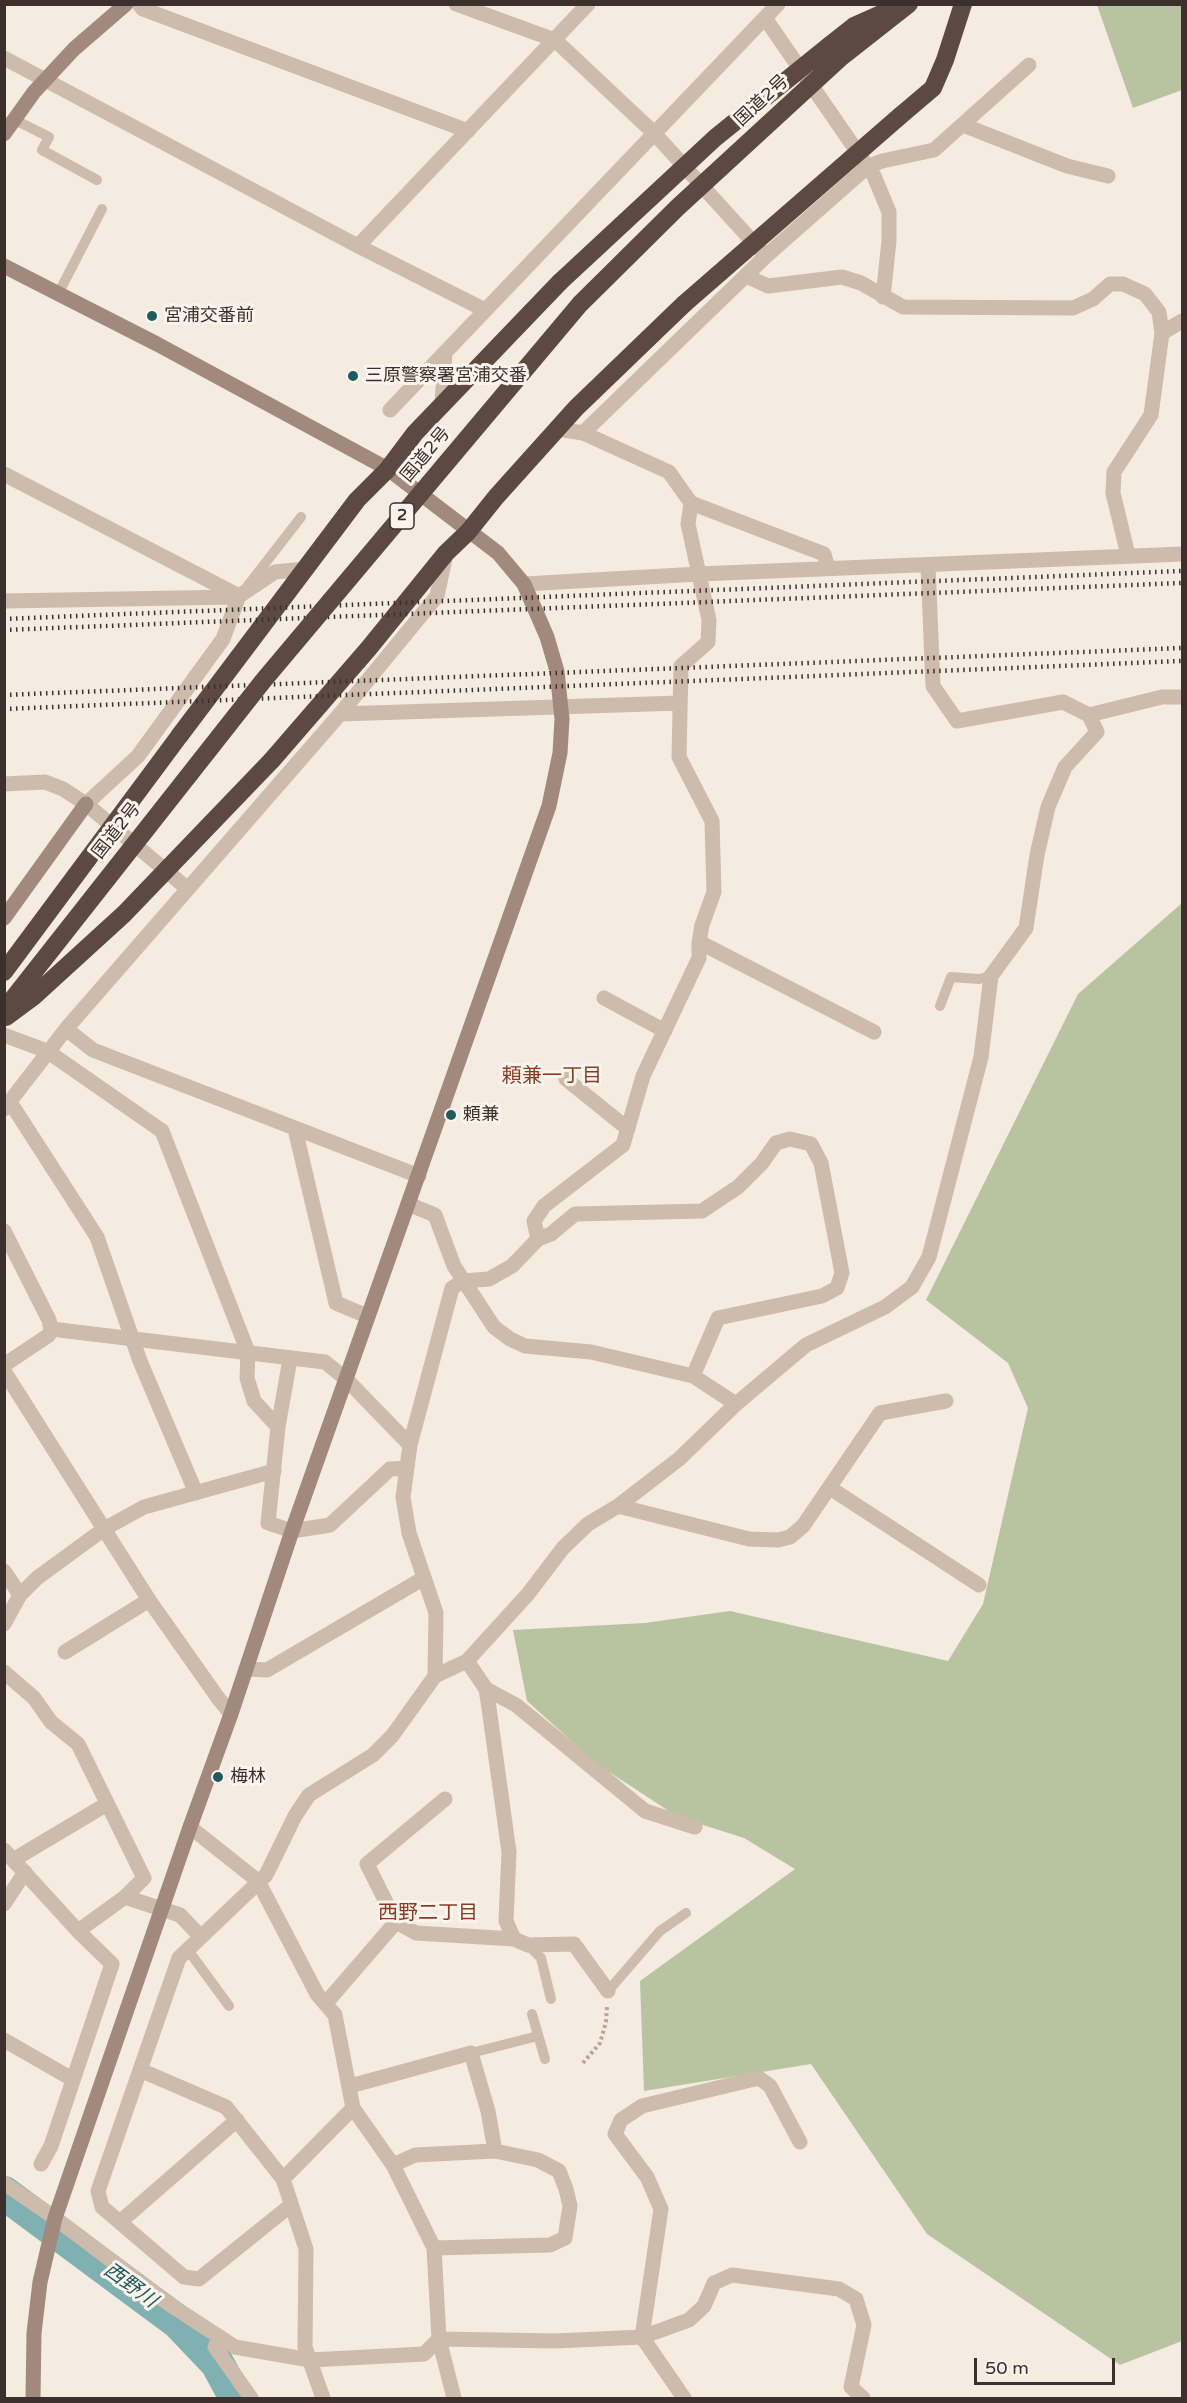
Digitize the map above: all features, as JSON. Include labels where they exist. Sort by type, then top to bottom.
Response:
[{"type":"highway","points":[[4,972],[357,500],[388,469],[415,433],[441,405],[560,282],[715,138],[835,52],[854,26],[903,4]]},
{"type":"highway","name":"国道2号","points":[[4,1010],[263,681],[580,304],[835,52],[909,4]]},
{"type":"highway","points":[[4,1018],[33,998],[124,914],[272,760],[369,648],[446,553],[468,532],[496,497],[576,408],[684,304],[933,88],[945,60],[963,4]]},
{"type":"street","points":[[4,134],[46,79],[74,50],[126,4]]},
{"type":"street","points":[[139,4],[143,9],[468,131]]},
{"type":"street","points":[[456,4],[555,40],[654,133],[766,256]]},
{"type":"street","points":[[358,246],[588,4]]},
{"type":"street","points":[[390,410],[778,4]]},
{"type":"street","points":[[765,18],[874,176],[889,212],[889,241],[883,297]]},
{"type":"street","points":[[4,58],[358,246],[485,310]]},
{"type":"street","points":[[583,433],[766,256],[867,167],[882,161],[934,150],[1029,64]]},
{"type":"street","points":[[963,125],[1067,166],[1108,176]]},
{"type":"street","points":[[4,266],[157,344],[388,469],[498,554],[525,584],[554,663],[560,706],[560,753],[549,806],[419,1176],[367,1316],[56,2218],[44,2263],[34,2333],[33,2398]]},
{"type":"street","points":[[746,276],[768,286],[842,277],[861,283],[903,308],[1072,308],[1093,299],[1110,284],[1123,284],[1145,294],[1159,312],[1162,333],[1151,415],[1114,472],[1113,493],[1128,555]]},
{"type":"street","points":[[1162,333],[1182,321]]},
{"type":"street","points":[[441,405],[445,352]]},
{"type":"street","points":[[558,429],[583,433],[669,472],[691,503],[824,554],[828,568]]},
{"type":"street","points":[[4,474],[239,596]]},
{"type":"street","points":[[538,1239],[534,1221],[544,1206],[623,1145],[643,1076],[699,958],[702,925],[714,892],[712,820],[679,757],[681,666],[708,642],[709,620],[688,524],[691,503]]},
{"type":"street","points":[[196,1493],[140,1361],[134,1338],[97,1238],[7,1105],[66,1029],[340,714],[437,596],[446,553]]},
{"type":"street","points":[[525,584],[828,568],[1182,554]]},
{"type":"street","points":[[291,2205],[199,2280],[184,2277],[102,2207],[98,2191],[179,1958],[266,1875],[295,1816],[309,1795],[373,1755],[392,1736],[435,1676],[467,1661],[528,1594],[563,1548],[588,1524],[618,1506],[679,1458],[736,1404],[806,1345],[885,1307],[912,1287],[928,1257],[981,1057],[991,976],[1026,928],[1037,855],[1048,807],[1065,767],[1097,732],[1089,715],[1063,702],[957,720],[933,686],[928,565]]},
{"type":"street","points":[[4,601],[239,596],[275,572],[305,569]]},
{"type":"street","points":[[197,597],[205,579]]},
{"type":"street","points":[[4,918],[86,804],[138,756],[223,639],[239,596]]},
{"type":"street","points":[[1089,715],[1162,697],[1182,697]]},
{"type":"street","points":[[340,714],[680,703]]},
{"type":"street","points":[[4,784],[45,782],[63,789],[86,804],[188,889]]},
{"type":"street","points":[[699,942],[874,1032]]},
{"type":"street","points":[[603,998],[664,1031]]},
{"type":"street","points":[[66,1029],[93,1050],[419,1176]]},
{"type":"street","points":[[4,1035],[47,1052],[162,1131],[248,1352],[247,1378],[254,1401],[278,1427]]},
{"type":"street","points":[[566,1079],[628,1129]]},
{"type":"street","points":[[295,1129],[336,1303],[367,1316]]},
{"type":"street","points":[[435,1676],[436,1613],[409,1533],[403,1497],[410,1445],[452,1288],[463,1281],[489,1279],[512,1266],[538,1239],[551,1234],[575,1214],[702,1210],[738,1187],[762,1163],[776,1143],[790,1139],[811,1144],[821,1163],[842,1273],[837,1288],[822,1296],[718,1318],[693,1376]]},
{"type":"street","points":[[408,1204],[435,1215],[454,1266],[463,1281],[494,1327],[510,1339],[525,1346],[591,1352],[693,1376],[736,1404]]},
{"type":"street","points":[[4,1231],[49,1320],[51,1329],[49,1335],[4,1365]]},
{"type":"street","points":[[51,1329],[325,1362],[346,1379],[410,1445]]},
{"type":"street","points":[[290,1359],[278,1427],[268,1523],[292,1531],[330,1525],[390,1469],[407,1468]]},
{"type":"street","points":[[4,1371],[149,1600],[231,1714]]},
{"type":"street","points":[[618,1506],[750,1539],[778,1540],[790,1537],[803,1526],[880,1413],[946,1401]]},
{"type":"street","points":[[4,1624],[20,1595],[37,1578],[104,1529],[144,1507],[273,1471]]},
{"type":"street","points":[[830,1488],[978,1585]]},
{"type":"street","points":[[4,1570],[20,1595]]},
{"type":"street","points":[[247,1669],[267,1670],[424,1578]]},
{"type":"street","points":[[65,1652],[149,1600]]},
{"type":"street","points":[[467,1661],[486,1689],[508,1852],[506,1921],[521,1942]]},
{"type":"street","points":[[4,1672],[34,1698],[51,1722],[78,1744],[144,1878],[125,1897],[78,1931]]},
{"type":"street","points":[[486,1689],[516,1705],[645,1811],[695,1827]]},
{"type":"street","points":[[446,1800],[367,1864],[396,1922],[416,1933],[574,1944],[608,1991]]},
{"type":"street","points":[[41,2164],[51,2146],[112,1964],[78,1931],[9,1855],[108,1804]]},
{"type":"street","points":[[190,1827],[258,1881],[317,1994],[335,2015],[353,2108],[393,2165],[434,2248],[439,2339],[454,2398]]},
{"type":"street","points":[[4,1904],[25,1872]]},
{"type":"street","points":[[125,1897],[180,1915],[201,1937]]},
{"type":"street","points":[[326,2003],[396,1922]]},
{"type":"street","points":[[4,2040],[72,2079]]},
{"type":"street","points":[[350,2086],[471,2053],[488,2111],[495,2151]]},
{"type":"street","points":[[140,2070],[226,2107],[283,2179],[306,2249],[305,2347],[323,2398]]},
{"type":"street","points":[[684,2398],[642,2337],[661,2209],[647,2177],[615,2133],[621,2120],[642,2106],[759,2079],[770,2086],[800,2142]]},
{"type":"street","points":[[283,2179],[353,2108]]},
{"type":"street","points":[[120,2222],[237,2120]]},
{"type":"street","points":[[393,2165],[415,2155],[495,2151],[538,2160],[559,2171],[570,2206],[565,2238],[550,2245],[434,2248]]},
{"type":"street","points":[[4,2183],[56,2218],[169,2304],[235,2347],[310,2360],[424,2354],[439,2339],[555,2341],[642,2337],[689,2320],[704,2306],[714,2283],[732,2275],[839,2289],[856,2299],[864,2325],[851,2387],[863,2398]]},
{"type":"street","points":[[220,2337],[215,2347],[251,2398]]},
{"type":"lane","points":[[15,120],[49,137],[42,150],[97,180]]},
{"type":"lane","points":[[58,294],[102,209]]},
{"type":"lane","points":[[239,596],[301,516]]},
{"type":"lane","points":[[940,1006],[951,976],[979,979],[991,976]]},
{"type":"lane","points":[[608,1991],[660,1931],[686,1913]]},
{"type":"lane","points":[[521,1942],[541,1958],[551,1999]]},
{"type":"lane","points":[[188,1950],[229,2006]]},
{"type":"lane","points":[[532,2014],[545,2060]]},
{"type":"lane","points":[[471,2053],[538,2036]]},
{"type":"path","points":[[583,2063],[600,2043],[606,2022],[608,1991]]},
{"type":"green space","points":[[1097,5],[1182,5],[1182,90],[1133,108]]},
{"type":"green space","points":[[1182,903],[1182,2341],[1120,2365],[927,2234],[811,2064],[644,2091],[640,1981],[795,1869],[744,1838],[678,1817],[597,1764],[527,1701],[513,1630],[645,1623],[730,1611],[948,1661],[983,1604],[1028,1408],[1008,1363],[926,1300],[1078,994]]},
{"type":"waterway","name":"西野川","points":[[4,2193],[178,2322],[217,2363],[236,2398]]},
{"type":"railway","points":[[4,619],[1182,571]]},
{"type":"railway","points":[[4,630],[1182,583]]},
{"type":"railway","points":[[4,695],[1182,648]]},
{"type":"railway","points":[[4,709],[1182,661]]},
{"type":"place","name":"宮浦交番前","points":[[152,316]]},
{"type":"place","name":"三原警察署宮浦交番","points":[[353,376]]},
{"type":"place","name":"頼兼","points":[[451,1115]]},
{"type":"place","name":"梅林","points":[[218,1777]]},
{"type":"district","name":"頼兼一丁目","points":[[552,1077]]},
{"type":"district","name":"西野二丁目","points":[[428,1914]]}]
